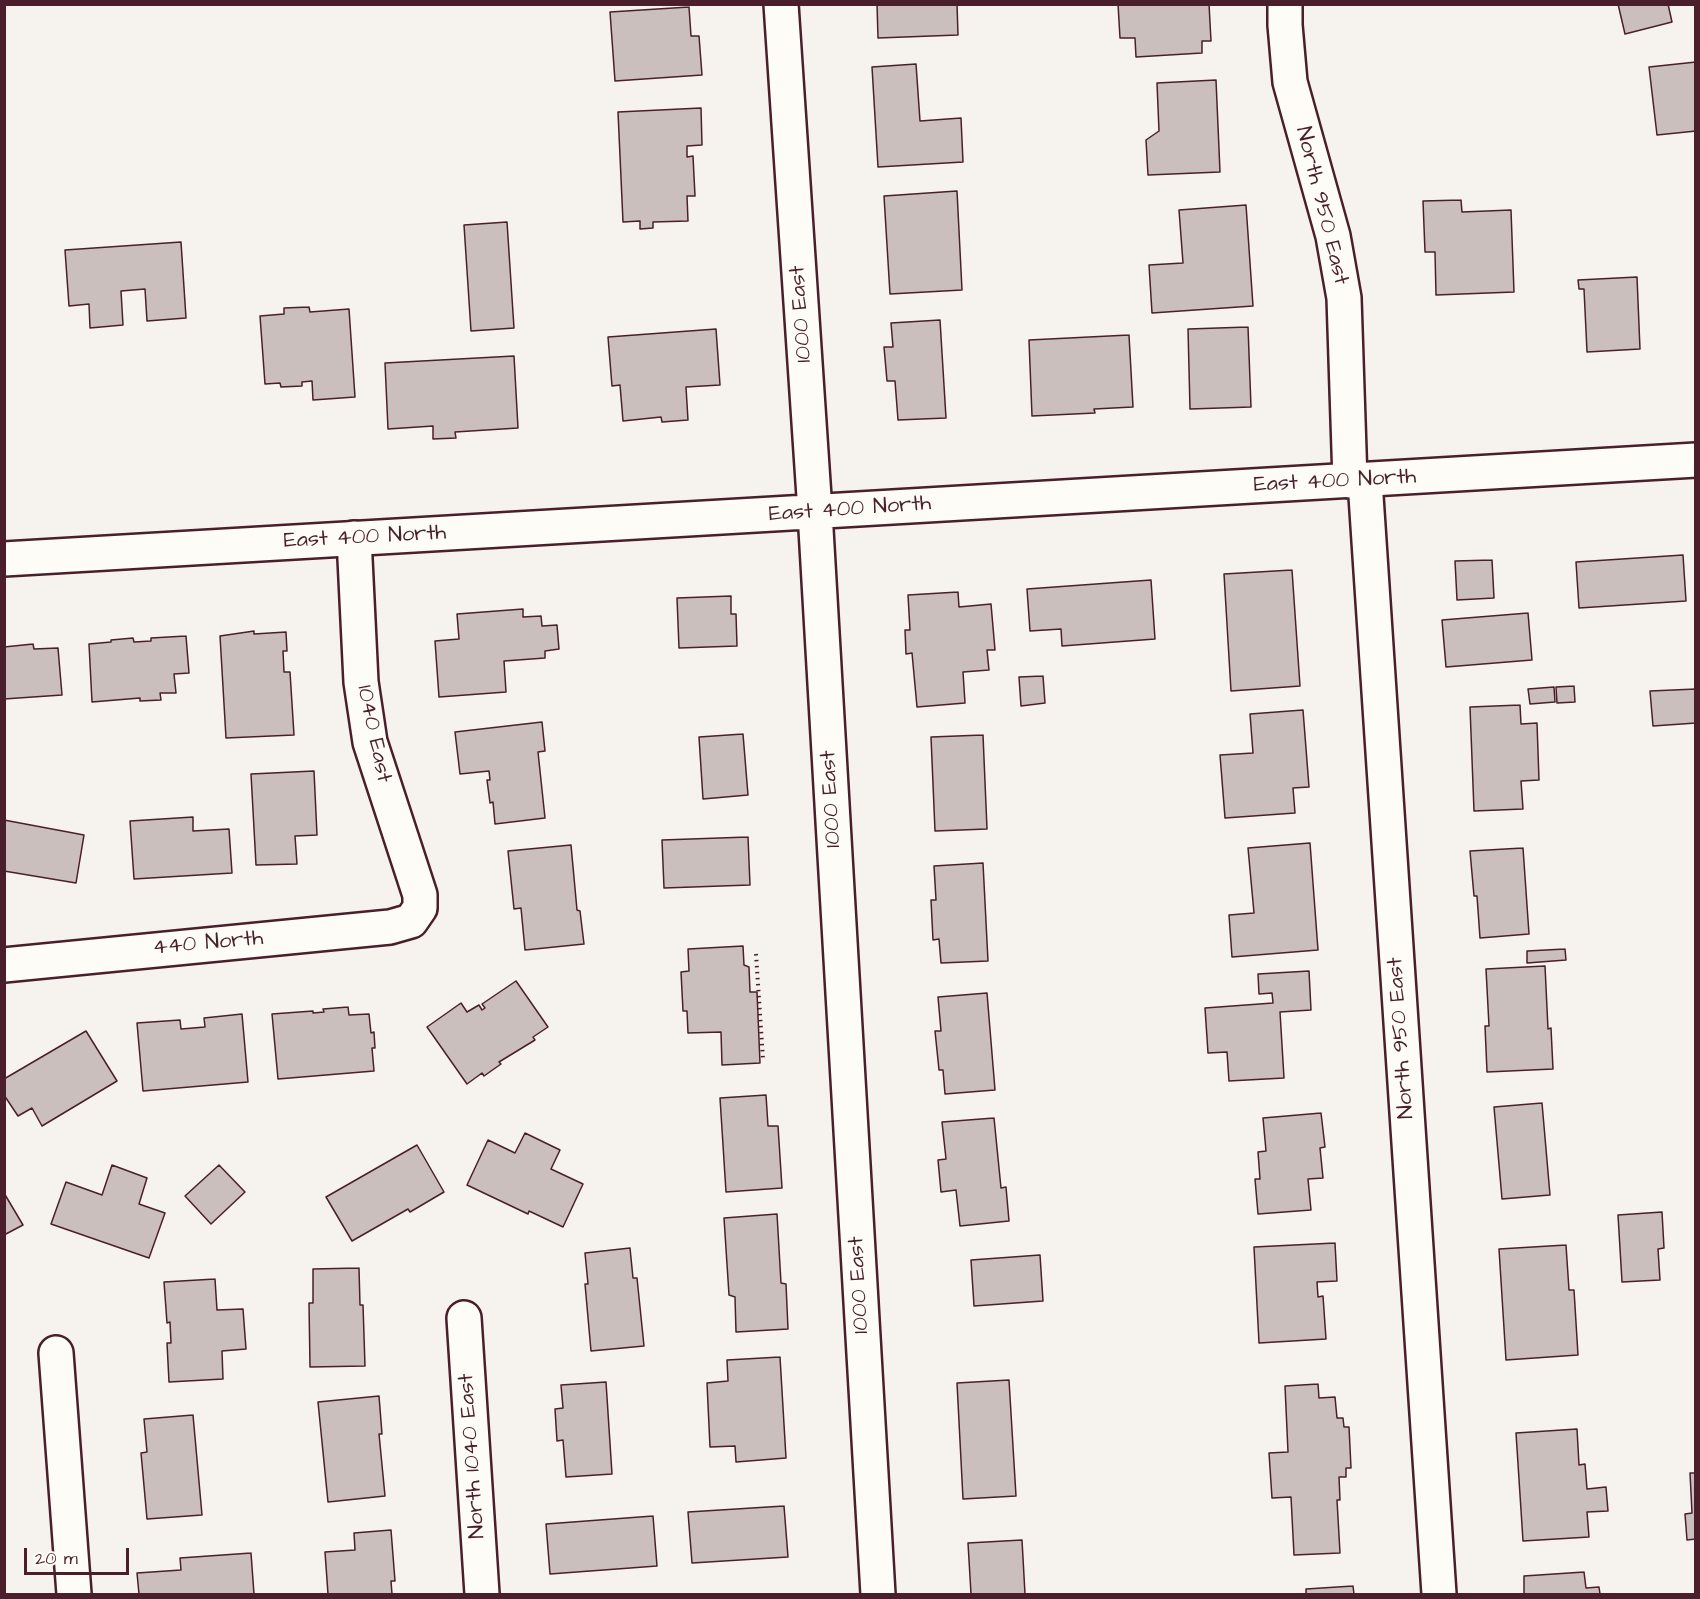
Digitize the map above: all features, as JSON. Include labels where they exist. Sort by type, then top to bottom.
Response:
[{"type":"street","name":"1000 East","points":[[781,4],[815,512],[878,1594]]},
{"type":"street","name":"North 950 East","points":[[1285,4],[1284,25],[1290,82],[1333,236],[1344,298],[1438,1594]]},
{"type":"street","name":"East 400 North","points":[[4,559],[1695,460]]},
{"type":"street","name":"1040 East","points":[[354,538],[361,682],[370,742],[420,895],[420,908],[411,921]]},
{"type":"street","name":"440 North","points":[[4,965],[390,927],[411,921]]},
{"type":"street","name":"North 1040 East","points":[[464,1317],[482,1594]]},
{"type":"street","points":[[56,1353],[74,1594]]},
{"type":"path","points":[[756,954],[763,1059]]},
{"type":"building","points":[[877,4],[957,4],[958,35],[878,38]]},
{"type":"building","points":[[1118,4],[1209,4],[1211,41],[1202,41],[1202,53],[1136,57],[1135,38],[1120,38]]},
{"type":"building","points":[[1618,4],[1668,4],[1672,22],[1625,34]]},
{"type":"building","points":[[689,7],[691,36],[699,36],[702,75],[615,81],[610,12]]},
{"type":"building","points":[[1696,62],[1696,131],[1657,135],[1649,67]]},
{"type":"building","points":[[916,64],[920,121],[961,118],[963,162],[878,167],[872,67]]},
{"type":"building","points":[[1216,80],[1220,172],[1148,175],[1146,140],[1159,131],[1157,83]]},
{"type":"building","points":[[701,108],[702,145],[687,146],[687,157],[693,156],[695,196],[687,196],[688,221],[653,222],[653,228],[640,229],[640,221],[623,222],[618,112]]},
{"type":"building","points":[[957,191],[962,290],[890,294],[884,196]]},
{"type":"building","points":[[1461,200],[1462,212],[1511,210],[1514,292],[1436,295],[1435,252],[1425,252],[1423,201]]},
{"type":"building","points":[[1246,205],[1253,306],[1152,313],[1149,265],[1183,263],[1179,210]]},
{"type":"building","points":[[507,222],[514,328],[471,331],[464,225]]},
{"type":"building","points":[[181,242],[186,318],[147,321],[145,289],[121,291],[123,325],[90,328],[89,304],[69,306],[65,250]]},
{"type":"building","points":[[1637,277],[1640,349],[1587,352],[1584,289],[1579,289],[1578,280]]},
{"type":"building","points":[[309,307],[310,312],[349,309],[355,397],[313,400],[312,381],[302,382],[302,386],[281,387],[280,383],[265,384],[260,316],[284,314],[284,308]]},
{"type":"building","points":[[940,320],[946,418],[898,420],[895,381],[887,381],[884,347],[893,347],[891,323]]},
{"type":"building","points":[[1248,327],[1251,407],[1190,409],[1188,329]]},
{"type":"building","points":[[716,329],[720,385],[686,387],[688,420],[662,422],[661,417],[623,421],[620,385],[612,386],[608,337]]},
{"type":"building","points":[[1129,335],[1133,407],[1094,409],[1095,413],[1032,416],[1029,340]]},
{"type":"building","points":[[514,356],[518,428],[455,432],[456,438],[433,439],[433,426],[388,429],[385,363]]},
{"type":"building","points":[[1683,555],[1686,601],[1579,608],[1576,562]]},
{"type":"building","points":[[1492,560],[1494,598],[1457,600],[1455,561]]},
{"type":"building","points":[[1292,570],[1300,686],[1231,691],[1224,574]]},
{"type":"building","points":[[1151,580],[1155,639],[1062,646],[1061,629],[1030,631],[1027,589]]},
{"type":"building","points":[[958,592],[959,607],[991,604],[995,650],[987,650],[989,670],[963,672],[965,703],[917,707],[912,653],[906,654],[905,630],[910,630],[908,595]]},
{"type":"building","points":[[731,596],[731,614],[736,614],[737,646],[679,648],[677,598]]},
{"type":"building","points":[[523,609],[523,617],[541,616],[542,626],[557,625],[559,649],[545,651],[545,658],[504,661],[506,692],[439,697],[435,641],[459,639],[457,614]]},
{"type":"building","points":[[1528,613],[1532,660],[1446,667],[1442,620]]},
{"type":"building","points":[[254,631],[254,634],[286,632],[287,651],[283,651],[284,672],[290,672],[294,735],[226,738],[220,636]]},
{"type":"building","points":[[186,636],[189,673],[174,674],[176,693],[160,693],[161,700],[140,701],[140,698],[92,702],[89,644],[133,638],[134,642],[151,641],[151,638]]},
{"type":"building","points":[[33,644],[34,649],[58,648],[62,695],[4,699],[4,647]]},
{"type":"building","points":[[1043,676],[1045,703],[1021,706],[1019,677]]},
{"type":"building","points":[[1574,686],[1575,702],[1557,703],[1556,687]]},
{"type":"building","points":[[1554,687],[1555,702],[1530,704],[1528,689]]},
{"type":"building","points":[[1696,689],[1696,723],[1653,726],[1650,691]]},
{"type":"building","points":[[1520,705],[1521,724],[1537,723],[1539,780],[1521,781],[1523,809],[1474,811],[1470,707]]},
{"type":"building","points":[[1303,710],[1309,787],[1293,788],[1295,813],[1225,818],[1220,755],[1253,753],[1250,714]]},
{"type":"building","points":[[542,722],[545,751],[538,752],[545,818],[495,824],[493,802],[490,803],[487,780],[490,780],[489,771],[460,774],[455,732]]},
{"type":"building","points":[[743,734],[748,795],[703,799],[699,737]]},
{"type":"building","points":[[983,735],[987,829],[935,831],[931,737]]},
{"type":"building","points":[[314,771],[317,835],[295,836],[297,864],[256,865],[251,774]]},
{"type":"building","points":[[193,817],[193,831],[229,829],[232,873],[134,879],[130,821]]},
{"type":"building","points":[[4,820],[84,835],[76,883],[4,871]]},
{"type":"building","points":[[748,837],[750,885],[664,888],[662,840]]},
{"type":"building","points":[[1310,843],[1318,950],[1232,957],[1229,915],[1254,913],[1248,848]]},
{"type":"building","points":[[571,845],[577,910],[580,911],[584,944],[525,950],[521,908],[514,909],[508,851]]},
{"type":"building","points":[[1523,848],[1529,934],[1480,938],[1477,896],[1474,896],[1470,851]]},
{"type":"building","points":[[983,863],[988,961],[941,963],[939,939],[933,940],[931,900],[936,900],[934,866]]},
{"type":"building","points":[[743,946],[744,965],[749,967],[750,992],[757,992],[760,1063],[722,1065],[721,1032],[688,1033],[687,1011],[683,1011],[681,972],[689,971],[688,949]]},
{"type":"building","points":[[1565,949],[1566,960],[1527,963],[1527,951]]},
{"type":"building","points":[[1545,966],[1548,1029],[1551,1028],[1553,1069],[1487,1072],[1485,1026],[1489,1026],[1486,969]]},
{"type":"building","points":[[1309,971],[1311,1010],[1280,1012],[1284,1078],[1229,1081],[1227,1052],[1208,1053],[1205,1008],[1273,1003],[1272,993],[1259,994],[1258,974]]},
{"type":"building","points":[[516,981],[548,1027],[533,1037],[535,1040],[499,1062],[501,1064],[484,1076],[482,1073],[467,1084],[427,1027],[461,1003],[467,1012],[479,1005],[482,1010],[485,1008],[482,1004]]},
{"type":"building","points":[[987,993],[995,1090],[945,1094],[943,1070],[939,1070],[935,1031],[941,1031],[938,997]]},
{"type":"building","points":[[348,1007],[349,1015],[369,1014],[371,1033],[374,1032],[375,1048],[372,1048],[374,1071],[278,1079],[272,1014],[324,1012],[323,1009]]},
{"type":"building","points":[[242,1014],[248,1082],[143,1091],[137,1023],[180,1020],[181,1029],[205,1027],[204,1018]]},
{"type":"building","points":[[86,1031],[117,1081],[42,1126],[32,1108],[18,1116],[4,1095],[4,1079]]},
{"type":"building","points":[[766,1095],[768,1126],[778,1126],[782,1188],[726,1192],[720,1098]]},
{"type":"building","points":[[1542,1103],[1550,1195],[1502,1199],[1494,1107]]},
{"type":"building","points":[[1321,1113],[1325,1147],[1320,1148],[1323,1178],[1308,1179],[1311,1210],[1258,1214],[1255,1179],[1260,1179],[1258,1152],[1266,1151],[1263,1118]]},
{"type":"building","points":[[994,1118],[1001,1188],[1006,1187],[1009,1221],[960,1226],[956,1190],[941,1192],[938,1160],[946,1159],[942,1122]]},
{"type":"building","points":[[525,1133],[560,1150],[551,1169],[583,1184],[563,1227],[529,1211],[528,1214],[467,1185],[488,1140],[515,1153]]},
{"type":"building","points":[[417,1145],[444,1192],[410,1212],[408,1209],[352,1241],[326,1197]]},
{"type":"building","points":[[112,1165],[147,1178],[139,1204],[165,1213],[149,1258],[51,1224],[66,1182],[102,1195]]},
{"type":"building","points":[[219,1165],[245,1192],[211,1224],[185,1196]]},
{"type":"building","points":[[4,1193],[23,1225],[4,1235]]},
{"type":"building","points":[[1662,1212],[1664,1248],[1658,1249],[1660,1280],[1622,1282],[1618,1215]]},
{"type":"building","points":[[777,1214],[781,1283],[786,1284],[788,1329],[736,1332],[735,1297],[729,1295],[724,1218]]},
{"type":"building","points":[[1335,1243],[1337,1281],[1317,1282],[1318,1297],[1323,1296],[1326,1339],[1259,1343],[1254,1247]]},
{"type":"building","points":[[1566,1245],[1569,1290],[1574,1290],[1578,1355],[1506,1360],[1499,1249]]},
{"type":"building","points":[[630,1248],[633,1278],[637,1278],[644,1346],[591,1351],[585,1284],[588,1284],[585,1253]]},
{"type":"building","points":[[1040,1255],[1043,1301],[974,1306],[971,1260]]},
{"type":"building","points":[[359,1268],[365,1366],[310,1367],[309,1303],[313,1303],[313,1269]]},
{"type":"building","points":[[215,1279],[217,1310],[243,1309],[246,1349],[222,1351],[223,1379],[169,1382],[167,1343],[171,1343],[170,1322],[167,1323],[164,1282]]},
{"type":"building","points":[[780,1357],[786,1458],[736,1462],[735,1446],[710,1447],[707,1383],[728,1381],[727,1360]]},
{"type":"building","points":[[1009,1380],[1016,1496],[963,1499],[957,1383]]},
{"type":"building","points":[[606,1382],[612,1474],[566,1477],[563,1440],[557,1441],[555,1409],[563,1408],[561,1385]]},
{"type":"building","points":[[1318,1384],[1319,1398],[1335,1397],[1337,1418],[1343,1418],[1344,1427],[1349,1427],[1351,1468],[1346,1468],[1346,1477],[1339,1477],[1340,1500],[1337,1500],[1340,1553],[1294,1555],[1291,1497],[1272,1498],[1269,1453],[1288,1452],[1285,1386]]},
{"type":"building","points":[[379,1396],[382,1434],[379,1434],[385,1496],[328,1502],[318,1402]]},
{"type":"building","points":[[193,1415],[202,1515],[147,1519],[141,1453],[147,1452],[144,1419]]},
{"type":"building","points":[[1577,1429],[1579,1465],[1585,1464],[1587,1489],[1606,1487],[1608,1511],[1587,1512],[1589,1537],[1523,1541],[1516,1433]]},
{"type":"building","points":[[1690,1473],[1696,1473],[1696,1539],[1687,1540],[1685,1514],[1692,1513]]},
{"type":"building","points":[[784,1506],[788,1557],[692,1563],[688,1512]]},
{"type":"building","points":[[653,1516],[657,1566],[550,1574],[546,1524]]},
{"type":"building","points":[[391,1530],[395,1581],[391,1581],[392,1594],[328,1594],[325,1552],[355,1550],[354,1533]]},
{"type":"building","points":[[1022,1540],[1025,1594],[971,1594],[968,1543]]},
{"type":"building","points":[[251,1553],[254,1594],[139,1594],[137,1573],[181,1570],[180,1558]]},
{"type":"building","points":[[1584,1572],[1586,1588],[1599,1587],[1600,1594],[1524,1594],[1524,1576]]},
{"type":"building","points":[[1353,1586],[1354,1594],[1306,1594],[1306,1589]]}]
